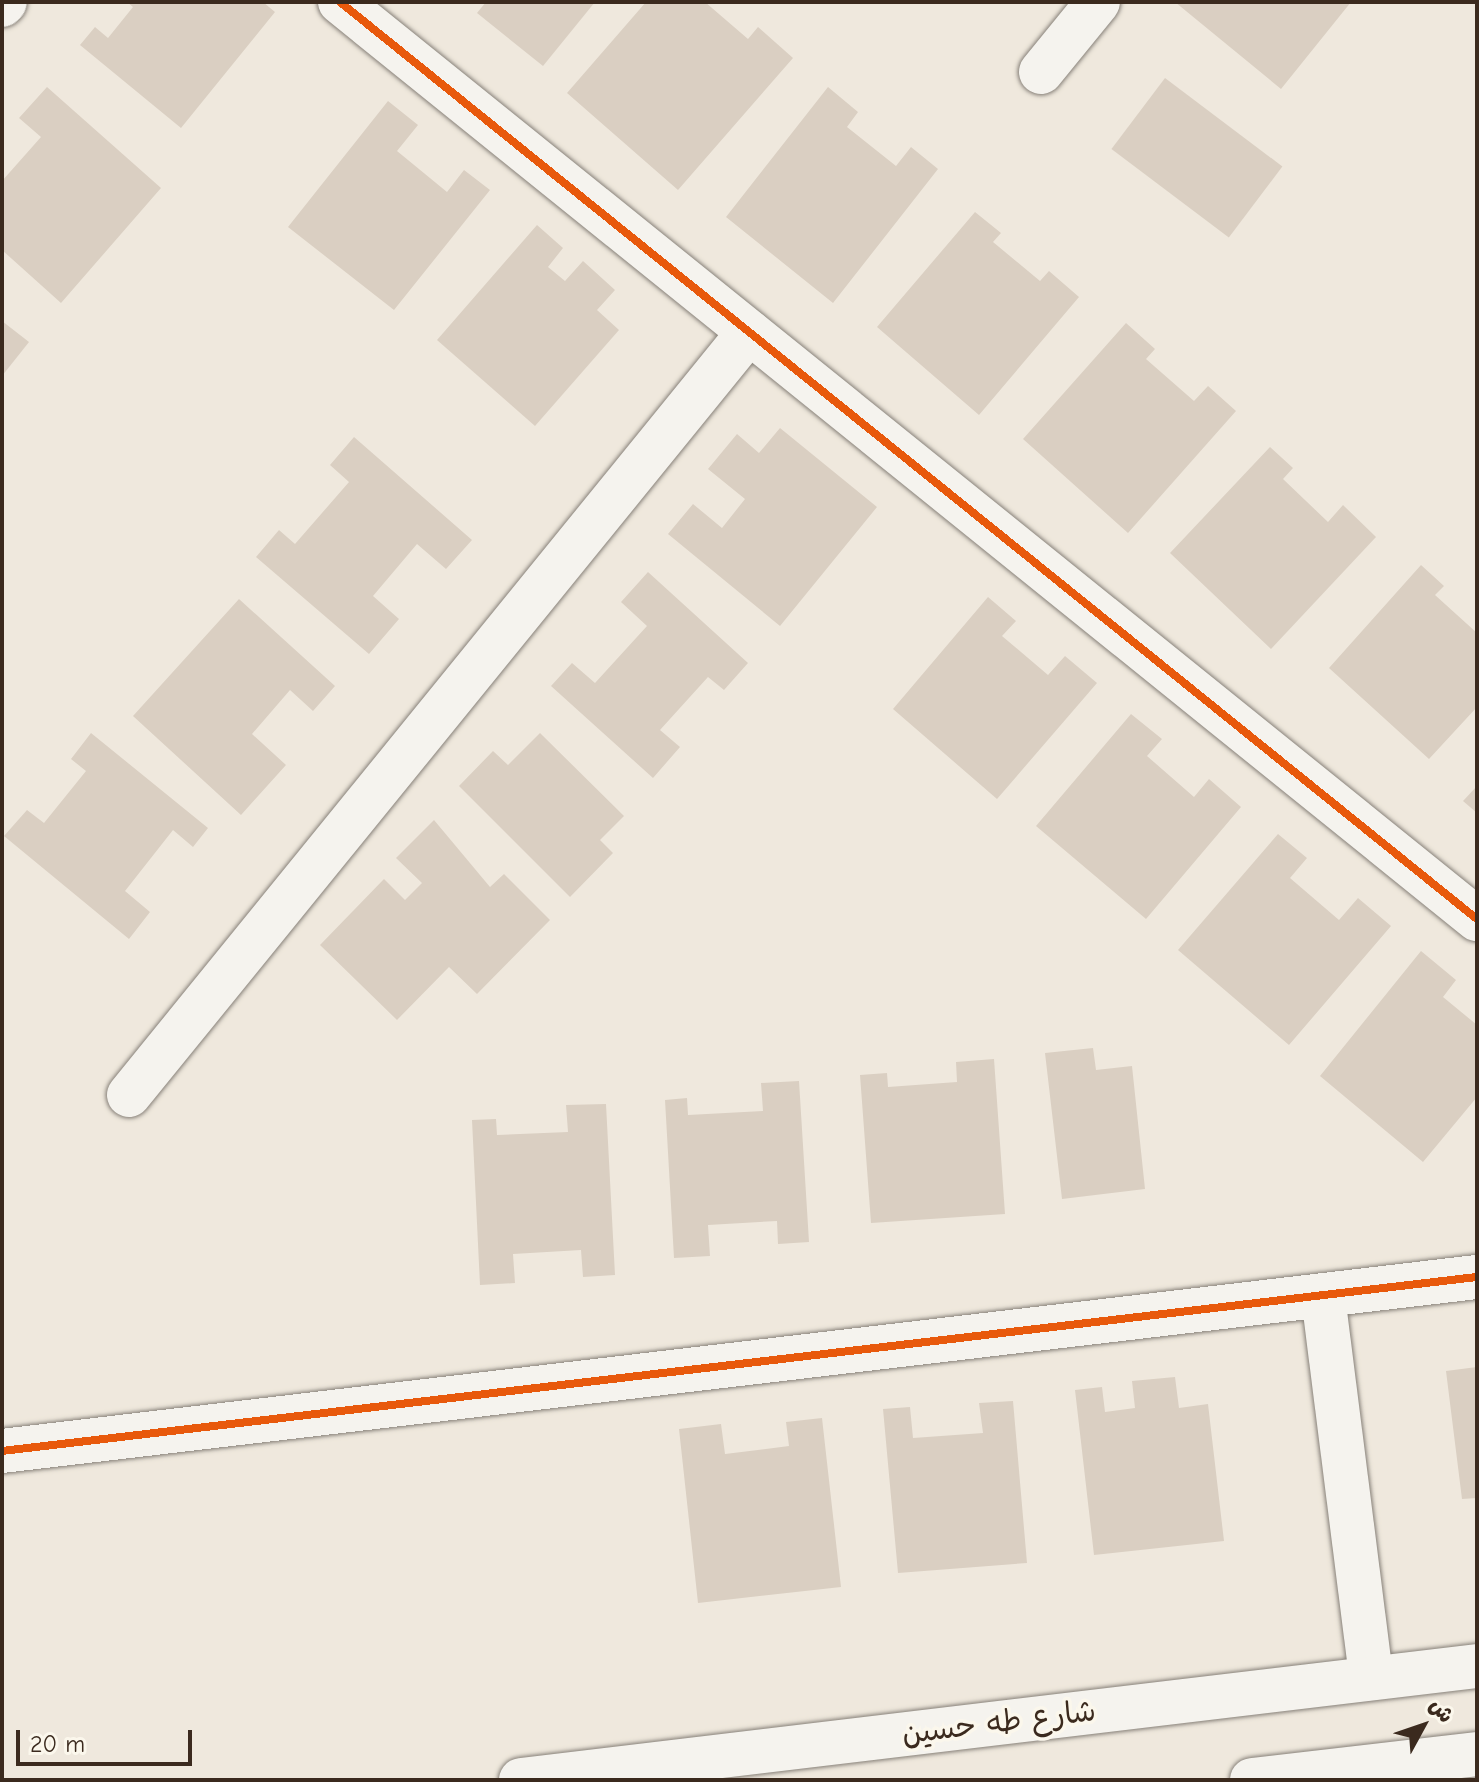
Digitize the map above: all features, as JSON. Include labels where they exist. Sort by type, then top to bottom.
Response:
[{"type":"street","points":[[340,2],[1477,919]]},
{"type":"street","points":[[1041,72],[1098,2]]},
{"type":"street","points":[[129,1095],[749,332]]},
{"type":"street","points":[[2,1451],[1477,1277]]},
{"type":"street","points":[[1323,1296],[1371,1678]]},
{"type":"street","name":"شارع طه حسين","points":[[521,1780],[794,1764],[1371,1678],[1477,1666]]},
{"type":"street","points":[[1252,1780],[1477,1754]]},
{"type":"building","points":[[127,2],[263,2],[275,12],[181,128],[80,45],[95,27],[108,38],[133,7]]},
{"type":"building","points":[[486,2],[595,2],[543,66],[477,13]]},
{"type":"building","points":[[646,2],[705,2],[748,39],[758,27],[793,58],[678,190],[567,93]]},
{"type":"building","points":[[1175,2],[1221,3],[1351,2],[1281,89]]},
{"type":"building","points":[[1165,78],[1282,166],[1229,238],[1111,149]]},
{"type":"building","points":[[47,87],[161,188],[61,303],[2,250],[2,181],[41,137],[19,118]]},
{"type":"building","points":[[828,87],[858,112],[847,127],[896,166],[911,147],[938,169],[833,303],[726,217]]},
{"type":"building","points":[[388,101],[418,125],[397,151],[447,192],[464,170],[490,190],[394,310],[288,227]]},
{"type":"building","points":[[975,212],[1001,233],[993,242],[1040,281],[1049,271],[1079,297],[979,415],[877,327]]},
{"type":"building","points":[[537,225],[563,248],[548,267],[565,281],[583,261],[615,290],[597,310],[619,330],[535,426],[437,340]]},
{"type":"building","points":[[2,321],[29,342],[2,376]]},
{"type":"building","points":[[1126,323],[1155,349],[1146,359],[1194,401],[1208,386],[1236,411],[1128,533],[1023,439]]},
{"type":"building","points":[[780,428],[877,507],[780,626],[668,534],[693,504],[722,528],[745,499],[708,469],[737,434],[759,453]]},
{"type":"building","points":[[354,437],[472,540],[446,569],[417,544],[373,596],[399,619],[369,654],[256,557],[279,530],[295,544],[349,482],[330,465]]},
{"type":"building","points":[[1270,447],[1293,468],[1283,479],[1328,522],[1343,505],[1376,537],[1271,649],[1170,553]]},
{"type":"building","points":[[1421,565],[1444,586],[1435,595],[1477,633],[1477,707],[1429,759],[1329,668]]},
{"type":"building","points":[[648,572],[748,663],[724,690],[708,677],[660,730],[680,747],[653,778],[551,686],[572,663],[595,683],[647,626],[621,602]]},
{"type":"building","points":[[988,597],[1016,621],[1002,636],[1048,675],[1065,656],[1097,683],[997,799],[893,709]]},
{"type":"building","points":[[239,599],[335,686],[313,711],[290,690],[252,734],[286,765],[241,815],[133,716]]},
{"type":"building","points":[[1131,714],[1162,739],[1147,756],[1194,797],[1209,779],[1241,807],[1146,919],[1036,826]]},
{"type":"building","points":[[91,733],[208,828],[193,847],[173,830],[125,891],[150,912],[129,939],[4,836],[27,810],[44,823],[86,771],[71,759]]},
{"type":"building","points":[[540,733],[624,816],[600,840],[613,853],[570,897],[459,786],[493,751],[508,765]]},
{"type":"building","points":[[1477,786],[1477,813],[1463,801]]},
{"type":"building","points":[[434,820],[490,887],[504,874],[550,920],[477,994],[449,967],[397,1020],[320,945],[384,879],[405,900],[422,883],[396,858]]},
{"type":"building","points":[[1278,834],[1307,858],[1290,878],[1339,920],[1358,898],[1391,926],[1289,1045],[1178,950]]},
{"type":"building","points":[[1421,951],[1456,980],[1443,997],[1477,1025],[1477,1097],[1423,1162],[1320,1076]]},
{"type":"building","points":[[1093,1048],[1096,1070],[1132,1066],[1145,1189],[1062,1199],[1045,1053]]},
{"type":"building","points":[[994,1059],[1005,1214],[871,1223],[860,1075],[887,1073],[888,1087],[957,1082],[956,1062]]},
{"type":"building","points":[[799,1081],[809,1242],[778,1244],[777,1221],[708,1225],[710,1256],[674,1258],[665,1100],[687,1098],[688,1115],[763,1111],[761,1083]]},
{"type":"building","points":[[606,1104],[615,1275],[583,1277],[581,1250],[513,1254],[515,1283],[480,1285],[472,1120],[496,1119],[497,1135],[568,1132],[566,1105]]},
{"type":"building","points":[[1477,1367],[1477,1498],[1462,1499],[1446,1371]]},
{"type":"building","points":[[1175,1377],[1179,1408],[1208,1404],[1224,1541],[1094,1555],[1075,1390],[1102,1387],[1105,1412],[1135,1408],[1132,1381]]},
{"type":"building","points":[[1013,1401],[1027,1563],[898,1573],[883,1409],[910,1407],[913,1438],[983,1433],[979,1403]]},
{"type":"building","points":[[822,1418],[841,1587],[698,1603],[679,1429],[721,1424],[725,1454],[789,1446],[786,1422]]},
{"type":"cycle path","points":[[340,2],[1477,919]]},
{"type":"cycle path","points":[[2,1451],[1477,1277]]}]
